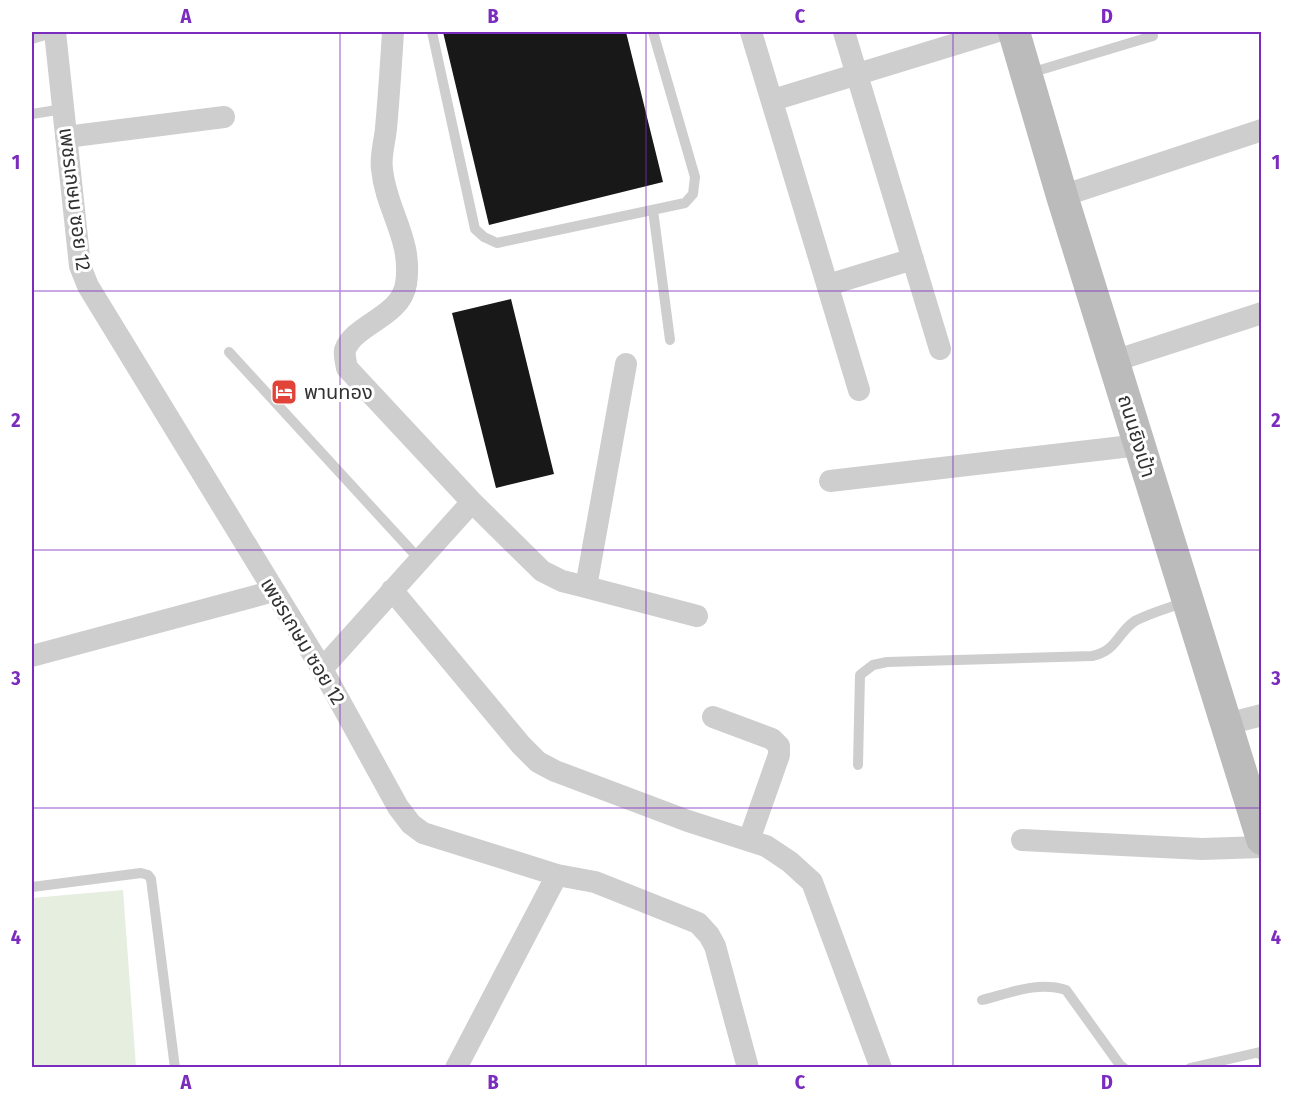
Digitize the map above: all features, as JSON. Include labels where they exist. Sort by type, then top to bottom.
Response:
[{"type":"main road","name":"ถนนยิงเป้า","points":[[1014,32],[1062,196],[1262,839]]},
{"type":"street","name":"เพชรเกษม ซอย 12","points":[[55,32],[80,266],[88,286],[322,669],[398,807],[411,824],[423,833],[557,875],[595,882],[698,923],[710,935],[715,946],[748,1068]]},
{"type":"street","points":[[393,32],[381,166],[385,192],[399,223],[406,249],[406,284],[402,297],[392,308],[350,341],[344,352],[347,368],[472,502],[542,571],[562,581],[697,616]]},
{"type":"street","points":[[751,32],[859,390]]},
{"type":"street","points":[[844,32],[940,350]]},
{"type":"street","points":[[773,100],[995,32]]},
{"type":"street","points":[[66,137],[224,117]]},
{"type":"street","points":[[1062,196],[1262,130]]},
{"type":"street","points":[[828,285],[913,259]]},
{"type":"street","points":[[1114,361],[1262,313]]},
{"type":"street","points":[[586,586],[626,364]]},
{"type":"street","points":[[830,482],[1140,445]]},
{"type":"street","points":[[322,669],[472,502]]},
{"type":"street","points":[[392,590],[520,745],[538,762],[555,771],[688,821],[766,846],[812,882],[881,1068]]},
{"type":"street","points":[[32,656],[274,591]]},
{"type":"street","points":[[1227,724],[1262,715]]},
{"type":"street","points":[[713,717],[772,739],[779,746],[779,755],[748,840]]},
{"type":"street","points":[[1022,840],[1202,849],[1262,847]]},
{"type":"street","points":[[456,1068],[557,875]]},
{"type":"lane","points":[[32,39],[55,32]]},
{"type":"lane","points":[[432,32],[475,229],[484,237],[497,243],[685,203],[693,194],[695,177],[653,32]]},
{"type":"lane","points":[[1027,74],[1154,36]]},
{"type":"lane","points":[[32,114],[63,109]]},
{"type":"lane","points":[[653,210],[670,340]]},
{"type":"lane","points":[[229,352],[420,560]]},
{"type":"lane","points":[[858,765],[860,675],[873,665],[887,662],[1092,657],[1110,650],[1127,627],[1137,620],[1188,601]]},
{"type":"lane","points":[[32,887],[141,873],[148,875],[151,879],[175,1068]]},
{"type":"lane","points":[[982,999],[1039,985],[1066,990],[1124,1068]]},
{"type":"lane","points":[[1190,1068],[1261,1052]]},
{"type":"shaded area","points":[[123,890],[136,1067],[32,1067],[32,898]]},
{"type":"building","points":[[443,32],[626,32],[663,182],[489,225]]},
{"type":"building","points":[[511,299],[554,474],[496,488],[452,313]]},
{"type":"place","name":"พานทอง","points":[[284,392]]}]
